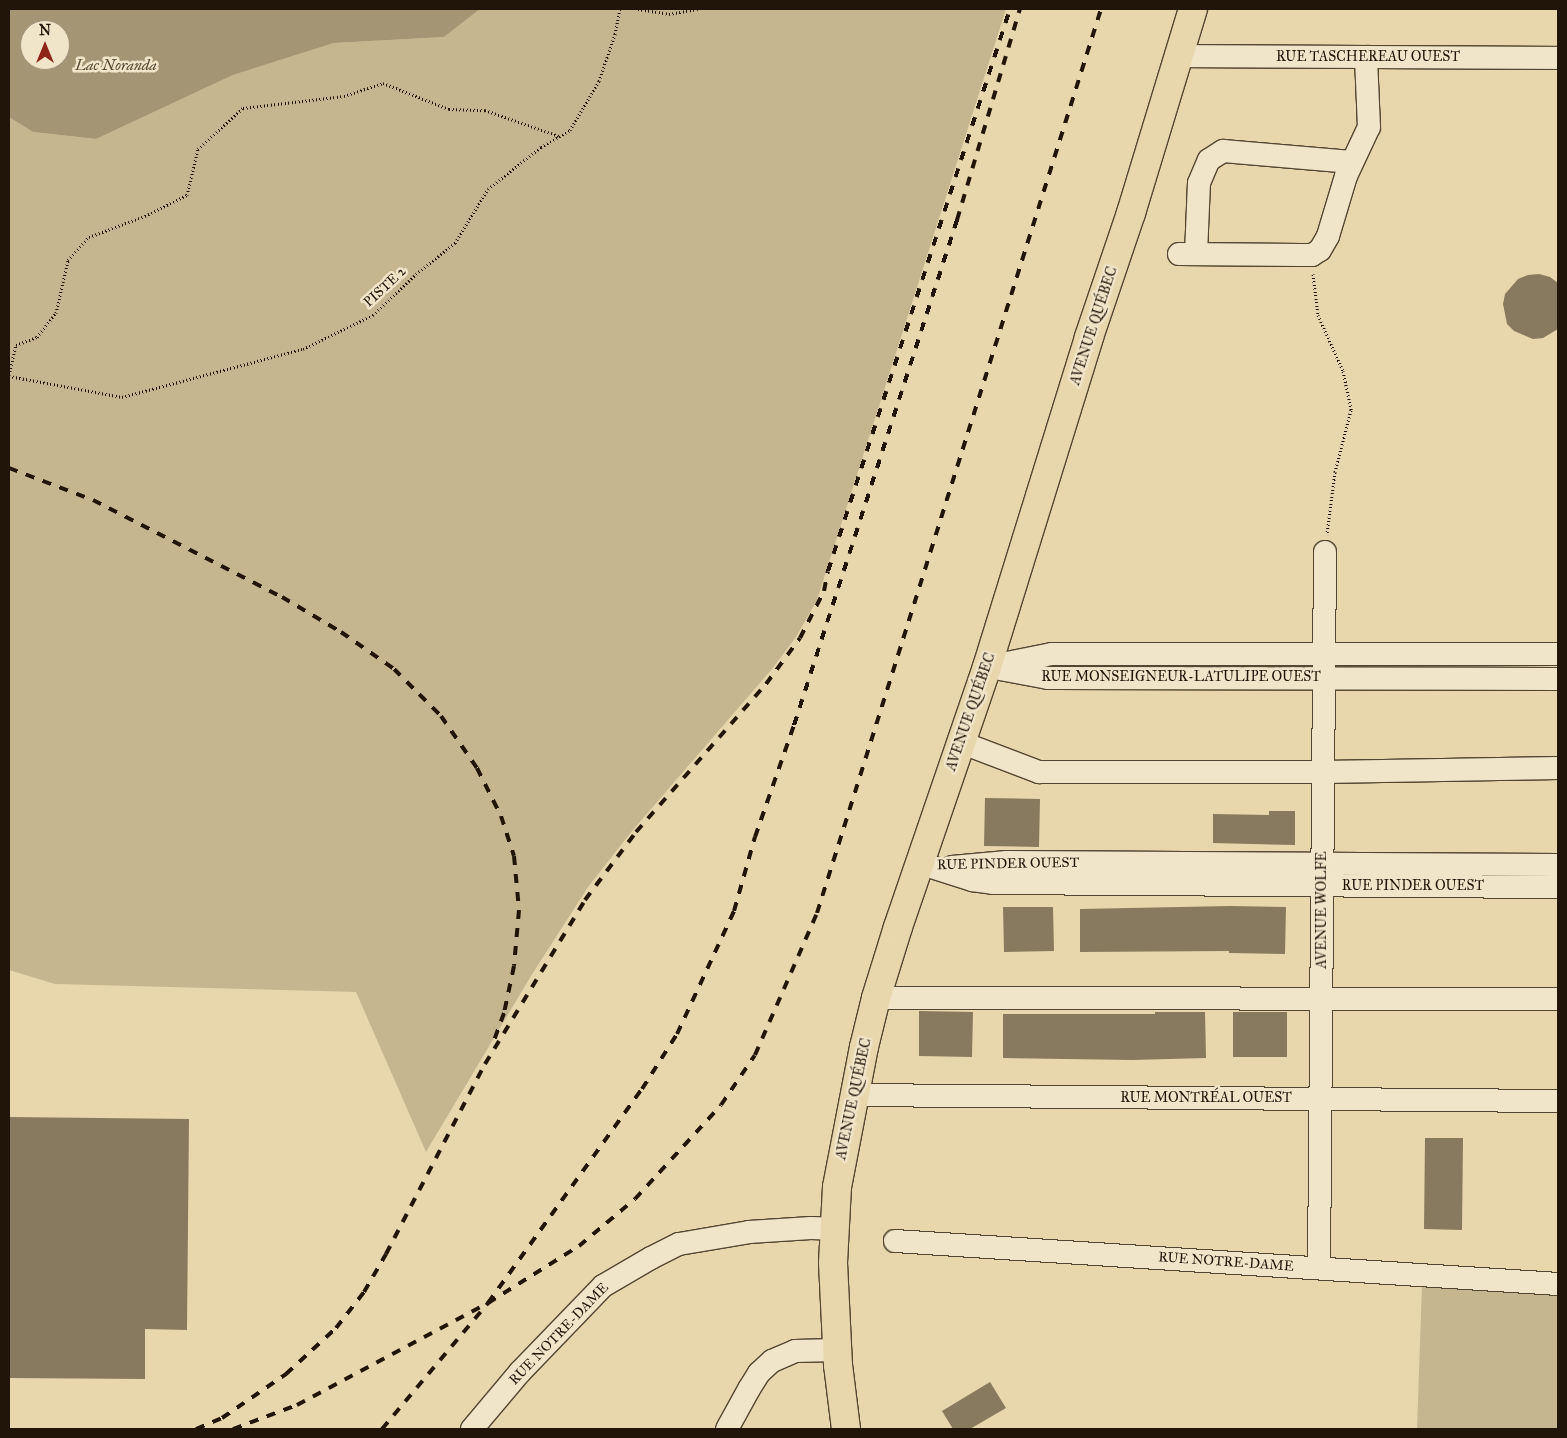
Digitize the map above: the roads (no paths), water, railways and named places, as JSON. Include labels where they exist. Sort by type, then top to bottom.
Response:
[{"type":"main road","name":"AVENUE QUÉBEC","points":[[846,1429],[836,1350],[833,1263],[837,1186],[854,1095],[876,998],[919,863],[987,667],[1090,337],[1131,213],[1192,9]]},
{"type":"street","name":"RUE TASCHEREAU OUEST","points":[[1178,56],[1558,58]]},
{"type":"street","points":[[1352,162],[1223,151],[1209,160],[1199,183],[1188,254],[1312,255],[1320,250],[1328,236],[1346,176],[1369,127],[1366,57]]},
{"type":"street","name":"AVENUE WOLFE","points":[[1319,1268],[1325,552]]},
{"type":"street","name":"RUE MONSEIGNEUR-LATULIPE OUEST","points":[[987,667],[1052,654],[1558,654]]},
{"type":"street","name":"RUE MONSEIGNEUR-LATULIPE OUEST","points":[[987,667],[1048,678],[1558,679]]},
{"type":"street","points":[[960,742],[1039,772],[1323,772],[1558,768]]},
{"type":"street","name":"RUE PINDER OUEST","points":[[919,863],[957,867],[1006,862],[1558,886]]},
{"type":"street","name":"RUE PINDER OUEST","points":[[1322,875],[1558,865]]},
{"type":"street","points":[[876,998],[1558,999]]},
{"type":"street","name":"RUE MONTRÉAL OUEST","points":[[854,1095],[1558,1100]]},
{"type":"street","name":"RUE NOTRE-DAME","points":[[472,1429],[520,1372],[603,1286],[644,1262],[679,1244],[707,1238],[757,1231],[835,1229]]},
{"type":"street","name":"RUE NOTRE-DAME","points":[[895,1241],[1558,1284]]},
{"type":"street","points":[[727,1429],[748,1389],[759,1373],[772,1361],[795,1351],[836,1350]]},
{"type":"water","name":"Lac Noranda","points":[[9,9],[480,9],[444,37],[334,43],[233,75],[96,139],[33,132],[9,117]]},
{"type":"railway","points":[[196,1429],[222,1418],[286,1374],[336,1328],[364,1292],[386,1254],[485,1064],[585,900],[636,832],[766,684],[800,638],[824,591],[828,571],[1010,9]]},
{"type":"railway","points":[[382,1429],[488,1303],[642,1089],[677,1034],[734,911],[755,837],[794,725],[957,220],[1020,9]]},
{"type":"railway","points":[[233,1429],[297,1405],[488,1303],[579,1246],[635,1199],[721,1105],[755,1055],[817,913],[1101,9]]},
{"type":"railway","points":[[9,468],[93,500],[282,597],[341,632],[394,669],[441,716],[477,768],[501,816],[514,856],[519,910],[514,966],[504,1013],[494,1040]]}]
